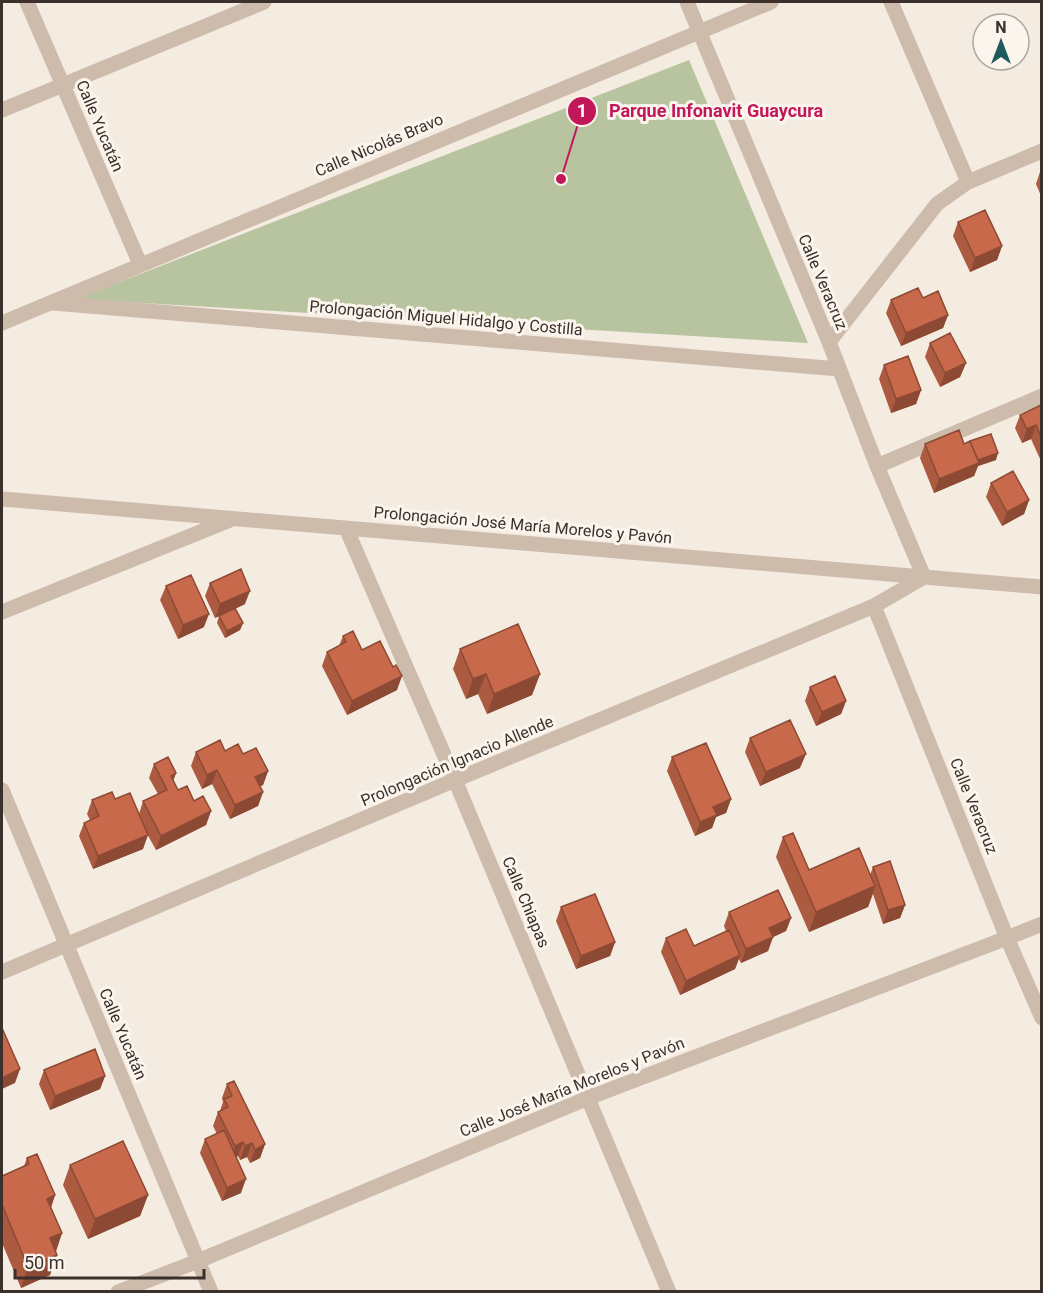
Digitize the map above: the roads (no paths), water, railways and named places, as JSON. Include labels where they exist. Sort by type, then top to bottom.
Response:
[{"type":"street","name":"Calle Yucatán","points":[[27,2],[140,264]]},
{"type":"street","points":[[2,110],[264,2]]},
{"type":"street","name":"Calle Veracruz","points":[[687,2],[924,577]]},
{"type":"street","name":"Calle Nicolás Bravo","points":[[2,322],[771,2]]},
{"type":"street","points":[[891,2],[968,182]]},
{"type":"street","points":[[829,342],[937,204],[968,182],[1041,151]]},
{"type":"street","name":"Prolongación Miguel Hidalgo y Costilla","points":[[50,303],[839,369]]},
{"type":"street","points":[[877,466],[1041,396]]},
{"type":"street","name":"Prolongación José María Morelos y Pavón","points":[[2,499],[1041,587]]},
{"type":"street","points":[[2,612],[233,519]]},
{"type":"street","name":"Calle Chiapas","points":[[346,528],[455,780],[669,1292]]},
{"type":"street","name":"Prolongación Ignacio Allende","points":[[2,972],[874,606],[924,577]]},
{"type":"street","name":"Calle Veracruz","points":[[874,606],[1041,1018]]},
{"type":"street","name":"Calle Yucatán","points":[[2,790],[211,1292]]},
{"type":"street","name":"Calle José María Morelos y Pavón","points":[[118,1292],[198,1261],[588,1098],[1041,924]]},
{"type":"place","name":"Parque Infonavit Guaycura","points":[[561,179]]}]
